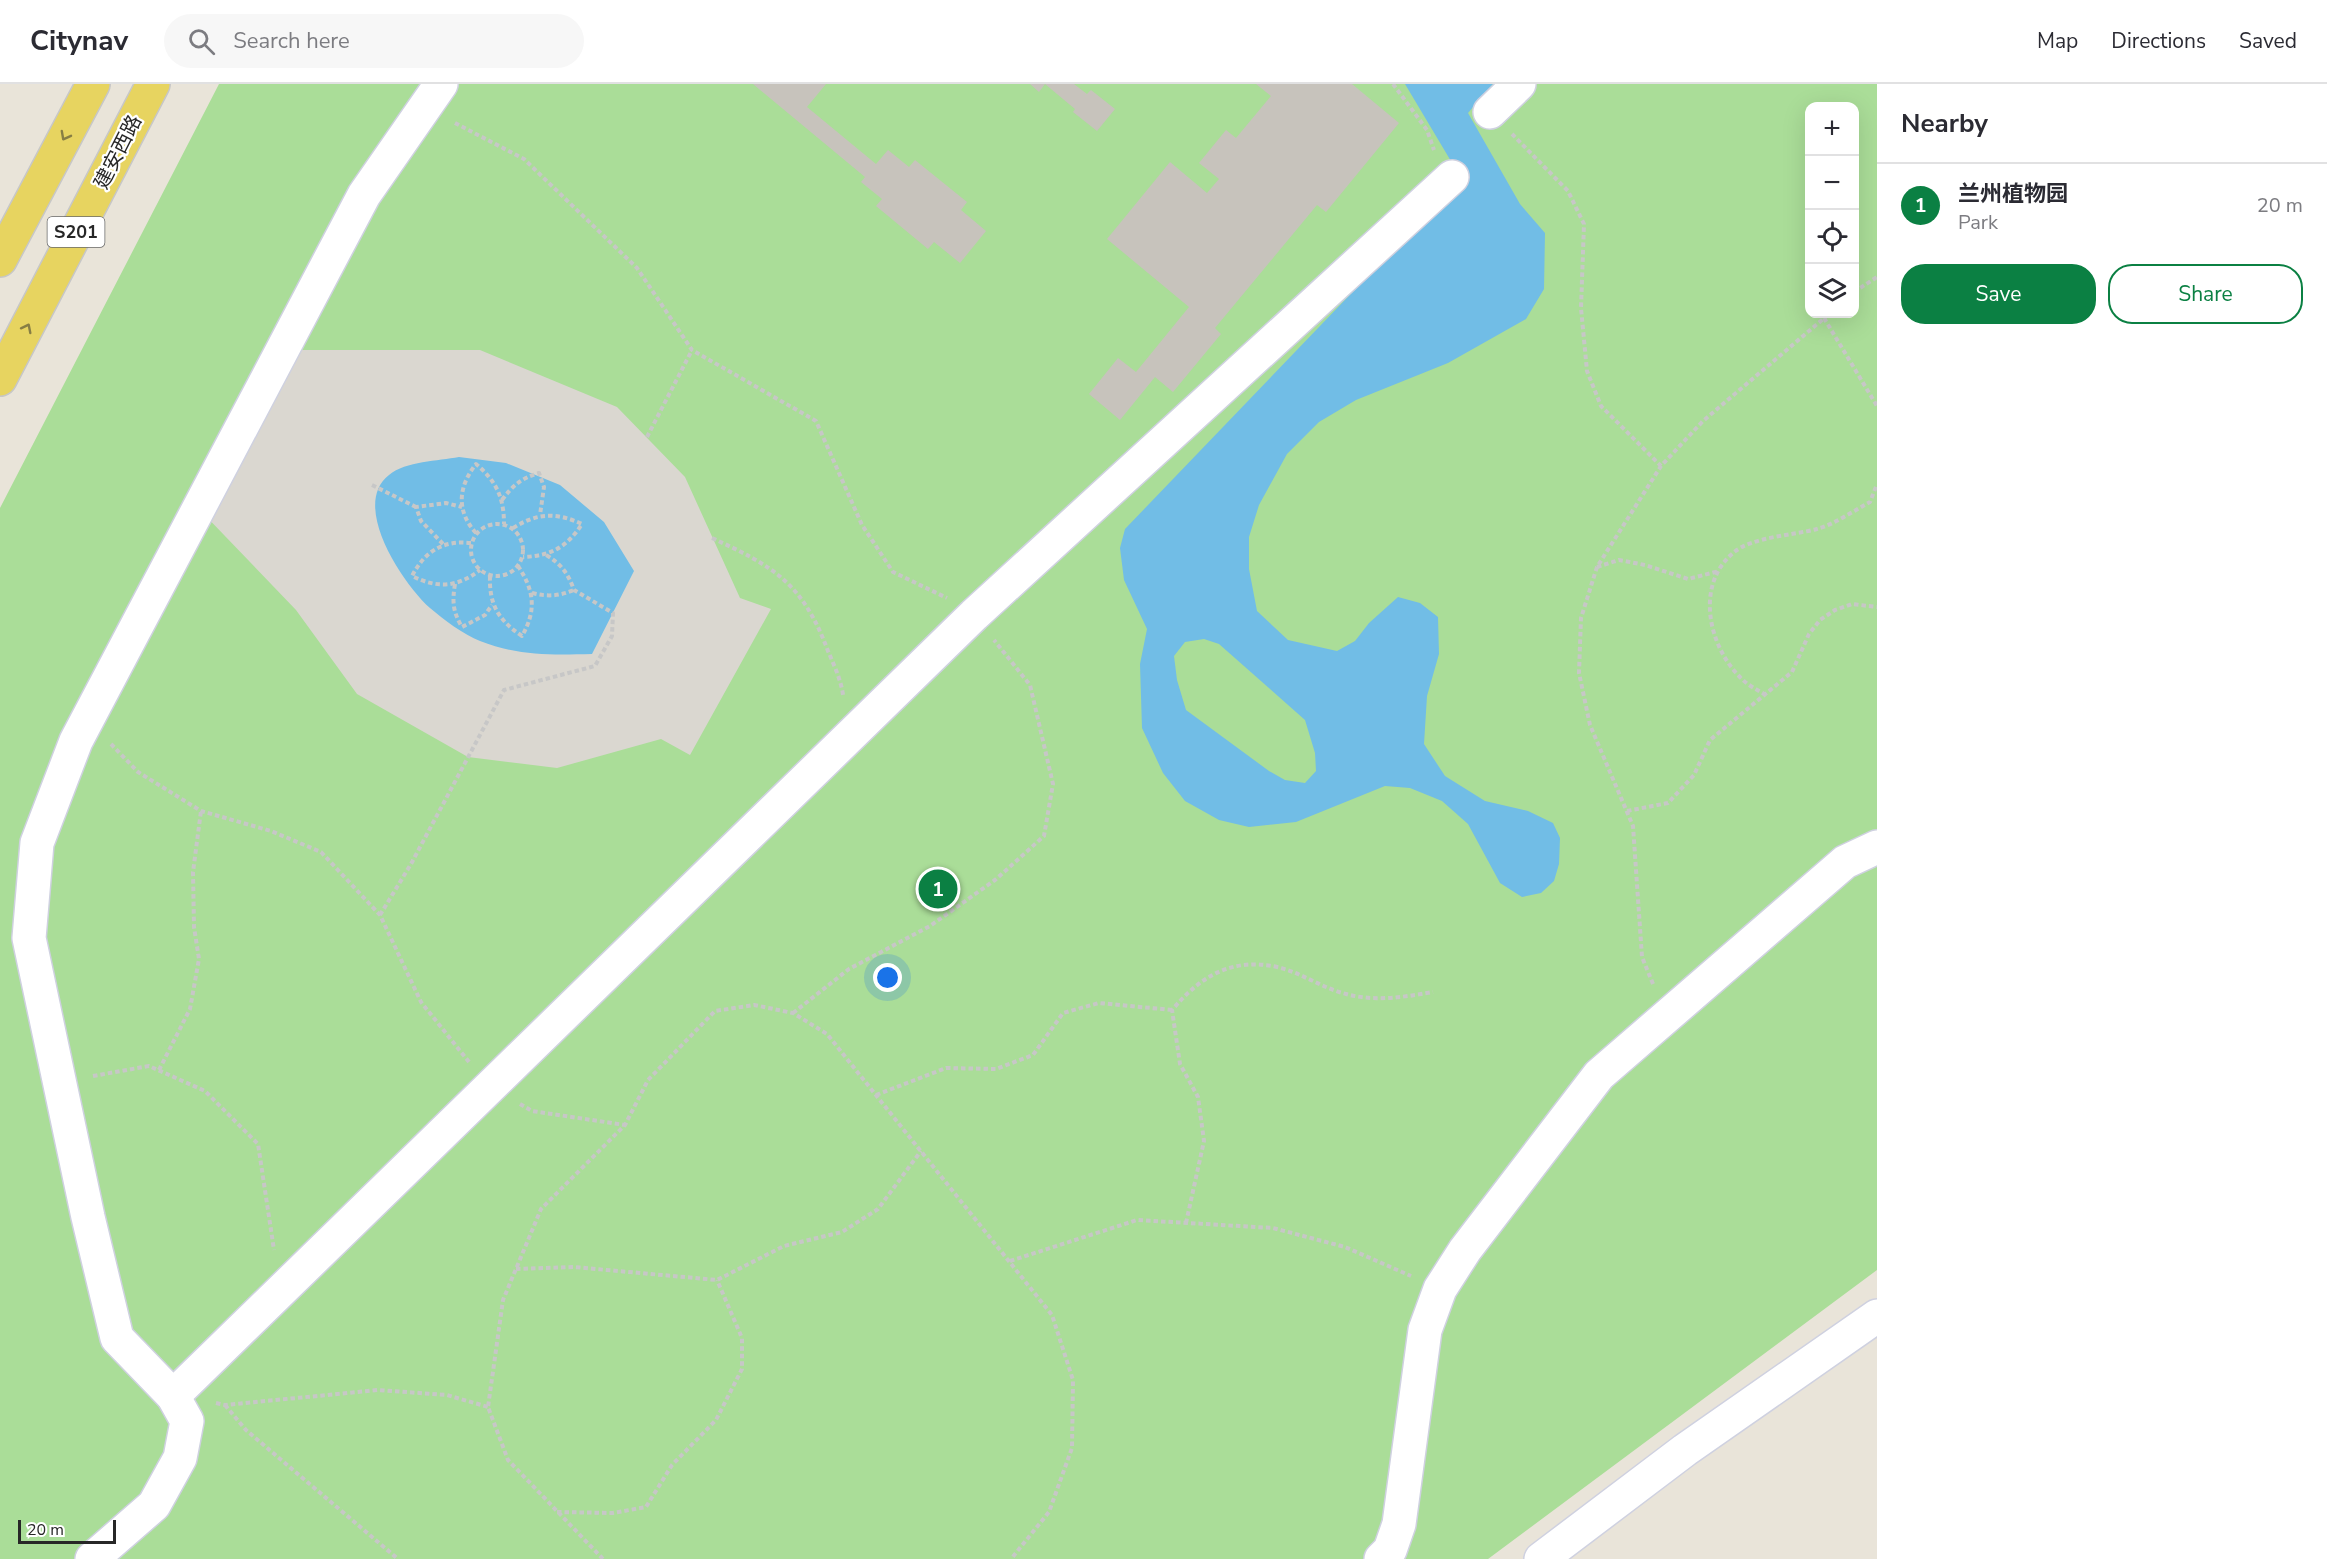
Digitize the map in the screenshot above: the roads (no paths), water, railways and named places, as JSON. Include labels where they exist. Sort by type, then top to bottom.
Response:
[{"type":"main road","name":"S201","points":[[0,260],[93,84]]},
{"type":"main road","name":"建安西路","points":[[0,380],[153,84]]},
{"type":"street","points":[[1490,112],[1519,84]]},
{"type":"street","points":[[92,1559],[154,1505],[180,1458],[187,1422],[173,1396],[117,1338],[29,938],[37,843],[76,741],[364,195],[433,96]]},
{"type":"street","points":[[173,1396],[974,615],[1449,179]]},
{"type":"street","points":[[1381,1559],[1390,1550],[1399,1524],[1425,1330],[1440,1289],[1466,1250],[1599,1075],[1845,861],[1877,847]]},
{"type":"street","points":[[1541,1559],[1685,1450],[1877,1316]]},
{"type":"water","points":[[1405,84],[1493,84],[1468,113],[1520,204],[1545,233],[1544,289],[1526,319],[1448,363],[1356,400],[1319,422],[1287,454],[1259,505],[1249,537],[1249,569],[1257,611],[1288,640],[1337,651],[1355,641],[1369,623],[1398,597],[1420,603],[1438,617],[1439,654],[1427,696],[1424,744],[1445,776],[1485,801],[1528,811],[1553,823],[1560,838],[1559,864],[1554,881],[1541,893],[1522,897],[1500,883],[1468,824],[1442,801],[1410,788],[1385,786],[1296,822],[1249,827],[1219,820],[1185,801],[1163,773],[1142,728],[1140,664],[1147,629],[1124,580],[1120,548],[1125,529],[1441,200],[1464,183]],"holes":[[[1204,639],[1219,644],[1305,720],[1315,753],[1316,771],[1305,783],[1285,780],[1269,771],[1186,710],[1177,680],[1174,656],[1185,642]]]},
{"type":"water","points":[[459,457],[506,463],[560,485],[604,522],[634,571],[592,654],[521,652],[480,641],[461,631],[430,608],[407,581],[385,544],[378,524],[375,505],[378,488],[396,470],[422,462]]},
{"type":"place","name":"兰州植物园","points":[[938,889]]}]
